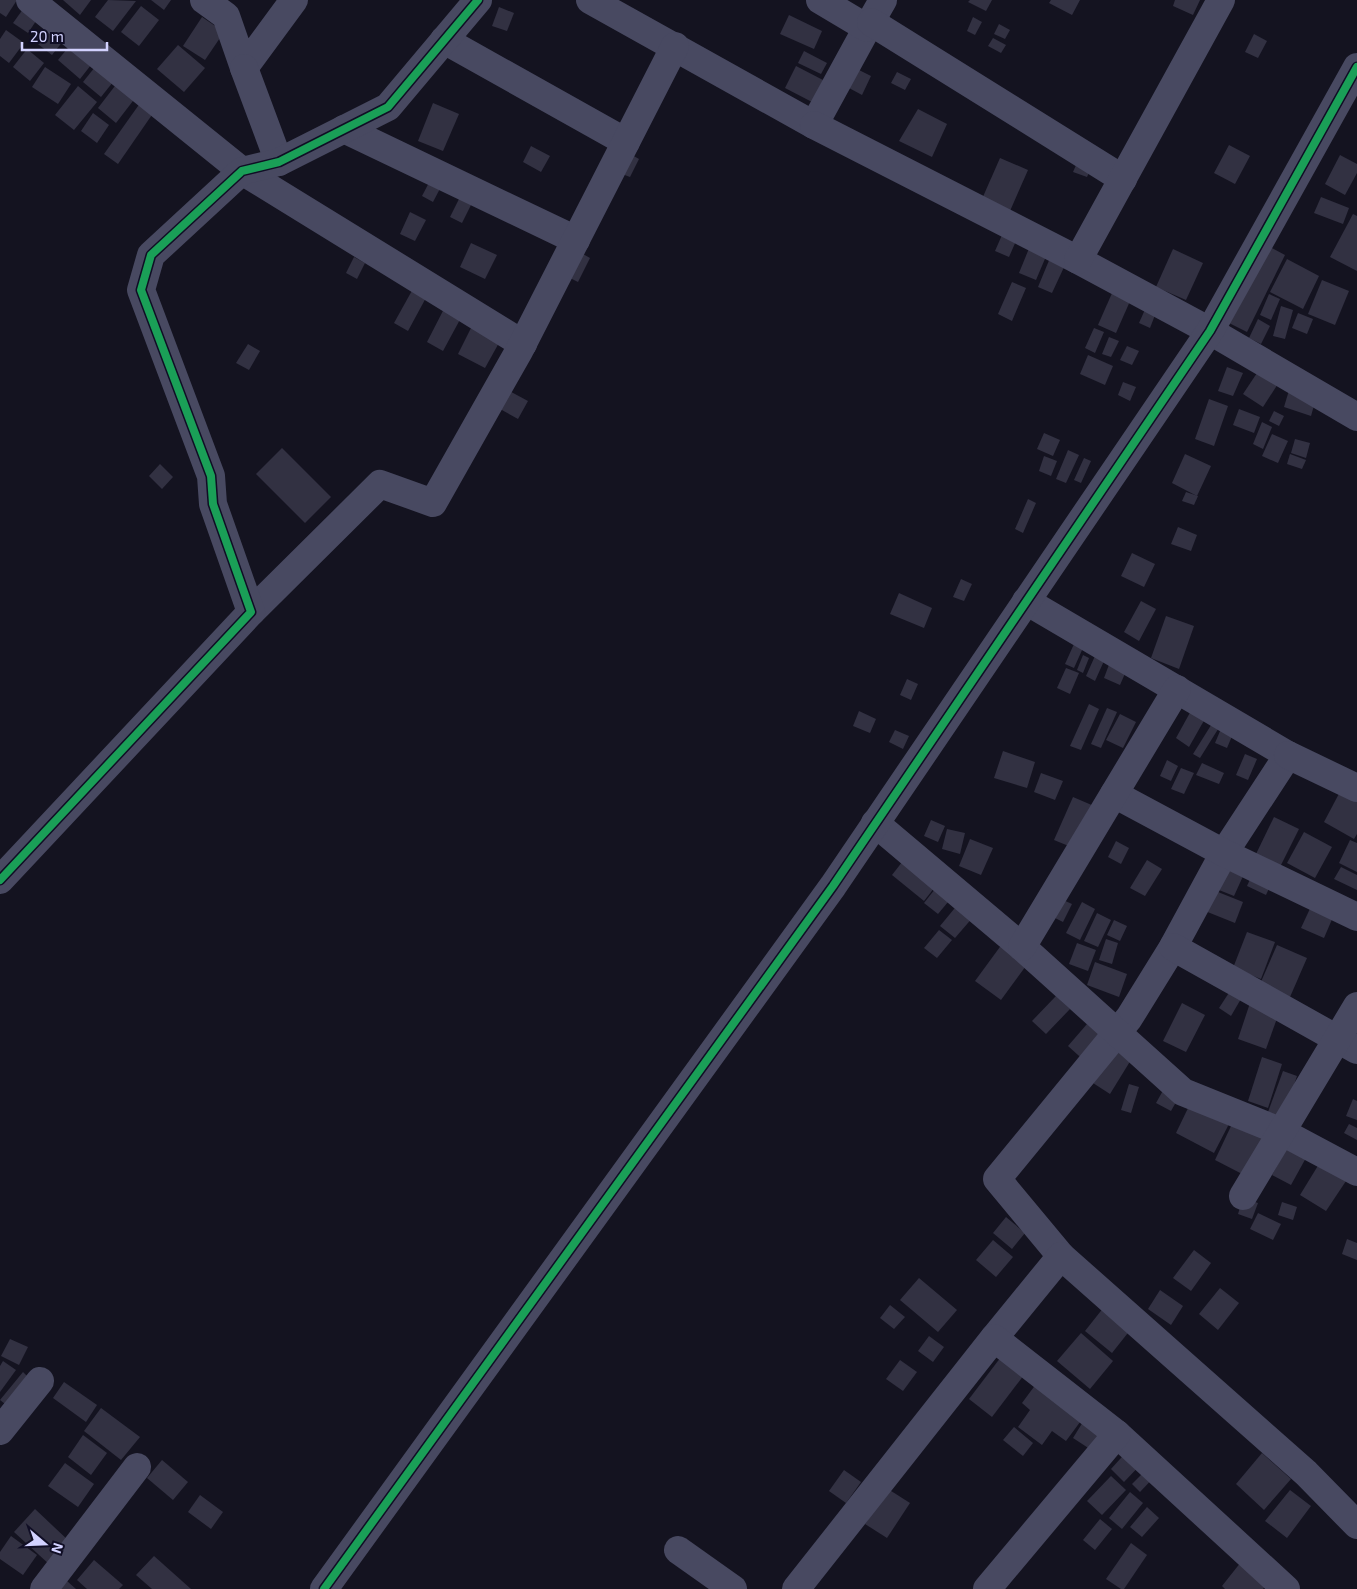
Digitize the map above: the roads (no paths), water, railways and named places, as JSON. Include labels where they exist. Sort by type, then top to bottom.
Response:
[{"type":"street","points":[[30,0],[242,171],[523,344]]},
{"type":"street","points":[[204,0],[226,16],[279,162]]},
{"type":"street","points":[[244,68],[294,0]]},
{"type":"street","points":[[251,612],[213,504],[211,476],[141,290],[151,255],[242,171],[279,162],[388,107],[478,0]]},
{"type":"street","points":[[590,0],[814,125],[1078,260],[1210,331],[1357,417]]},
{"type":"street","points":[[820,0],[874,17],[1122,179]]},
{"type":"street","points":[[1078,260],[1221,0]]},
{"type":"street","points":[[814,125],[874,17]]},
{"type":"street","points":[[444,40],[626,142]]},
{"type":"street","points":[[0,880],[251,612],[380,484],[433,503],[523,344],[675,46]]},
{"type":"street","points":[[324,1589],[833,886],[1210,331],[1357,67]]},
{"type":"street","points":[[344,129],[576,240]]},
{"type":"street","points":[[1026,601],[1288,754],[1357,788]]},
{"type":"street","points":[[1022,946],[1177,690]]},
{"type":"street","points":[[1288,754],[1224,853],[1173,947],[1119,1033],[996,1179],[1061,1256],[1306,1473],[1357,1524]]},
{"type":"street","points":[[1114,794],[1224,853],[1357,917]]},
{"type":"street","points":[[875,824],[1022,946],[1184,1092],[1282,1132],[1357,1172]]},
{"type":"street","points":[[1173,947],[1347,1045]]},
{"type":"street","points":[[1243,1196],[1282,1132],[1347,1045],[1357,1006]]},
{"type":"street","points":[[796,1589],[1061,1256]]},
{"type":"street","points":[[994,1338],[1117,1434],[1286,1589]]},
{"type":"street","points":[[0,1431],[40,1381]]},
{"type":"street","points":[[998,1585],[1117,1434]]},
{"type":"street","points":[[44,1589],[137,1467]]},
{"type":"street","points":[[678,1550],[733,1589]]}]
